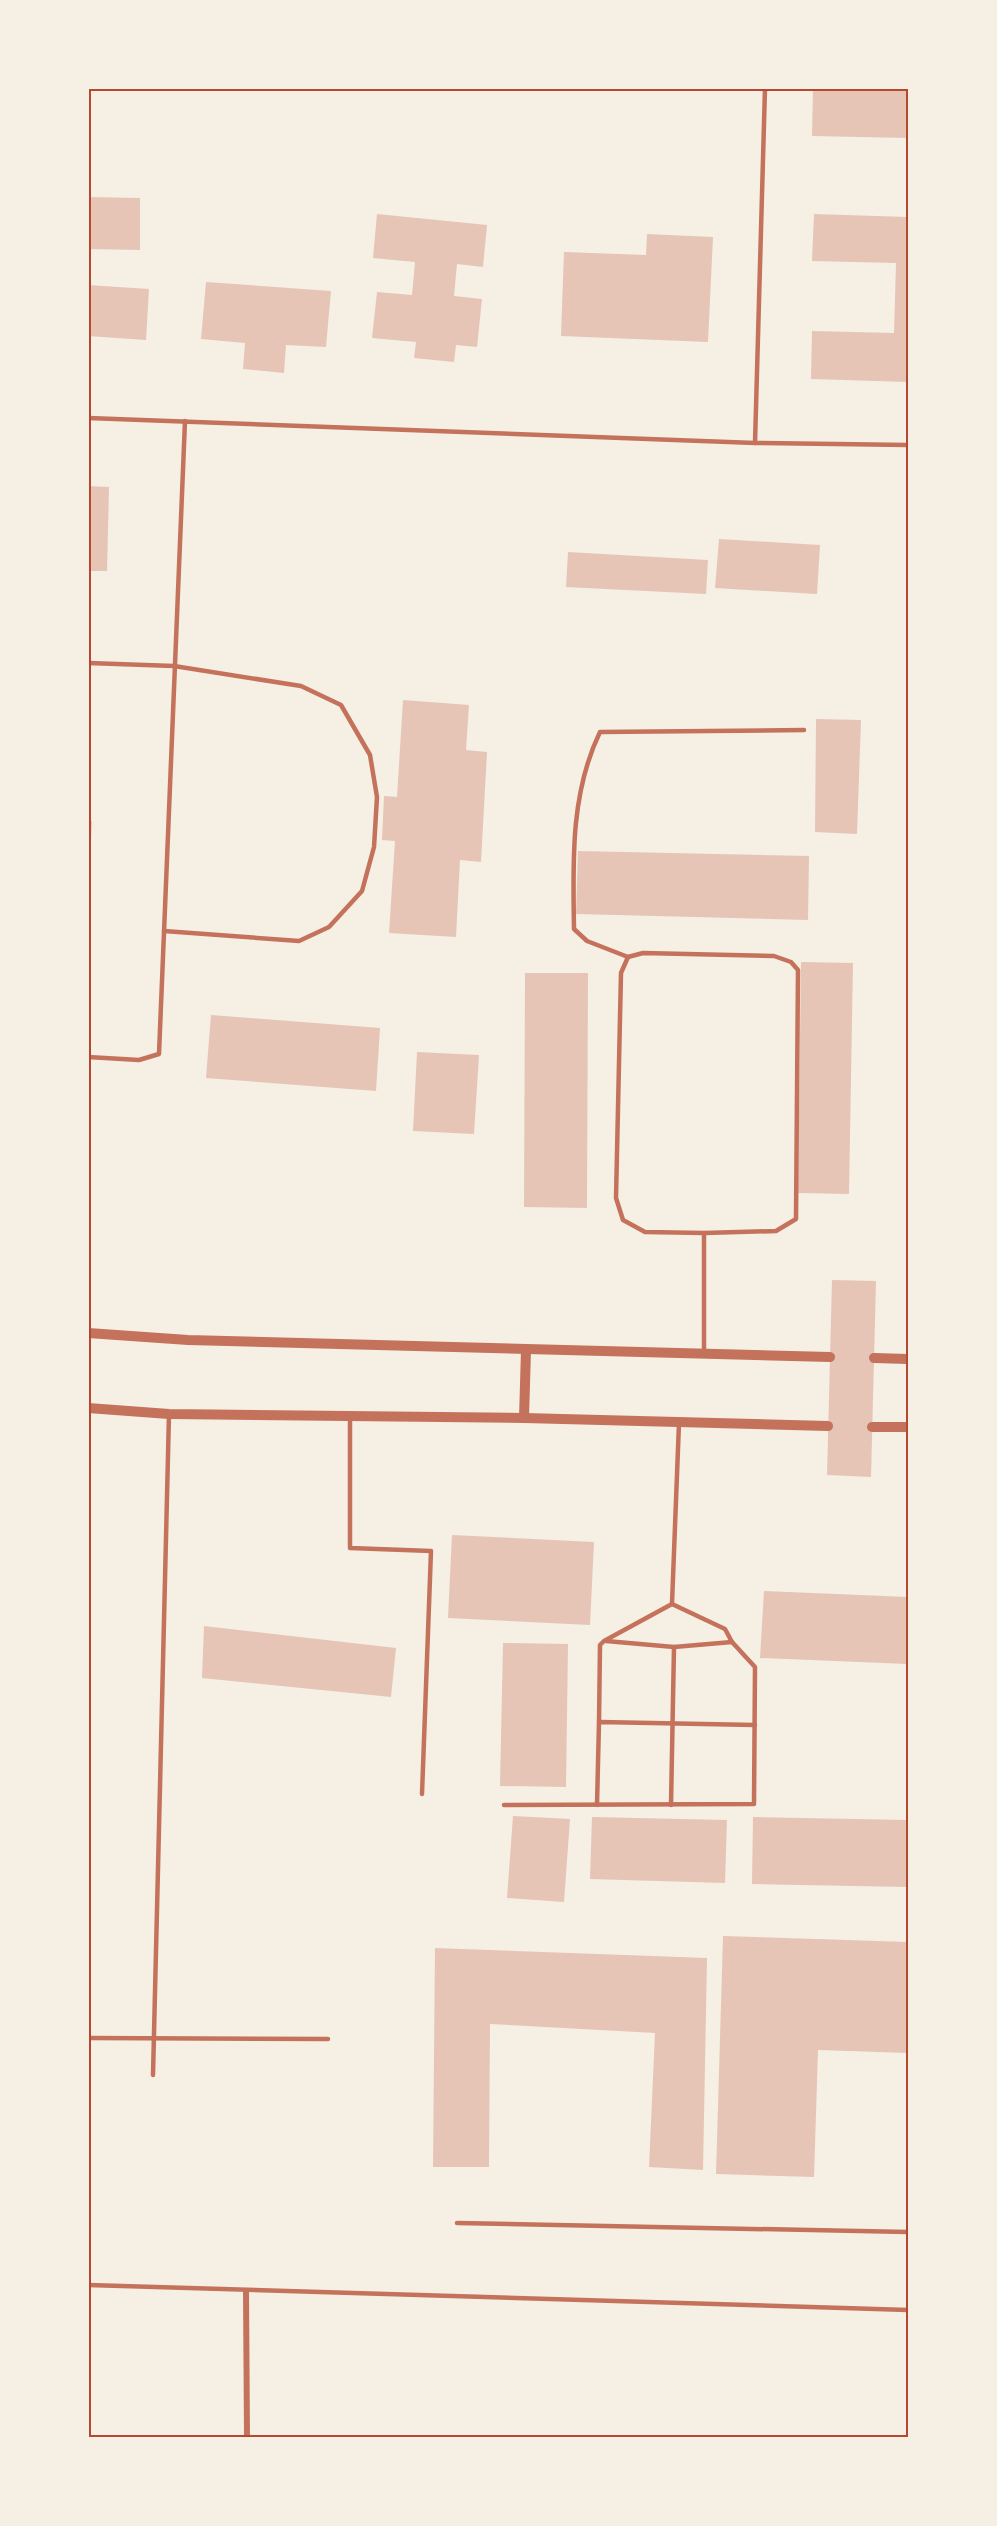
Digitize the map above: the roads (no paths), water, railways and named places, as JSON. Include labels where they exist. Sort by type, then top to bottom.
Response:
[{"type":"street","points":[[88,1333],[188,1340],[830,1357]]},
{"type":"street","points":[[524,1418],[526,1350]]},
{"type":"street","points":[[874,1358],[909,1359]]},
{"type":"street","points":[[88,1408],[169,1413],[679,1421],[828,1426]]},
{"type":"street","points":[[872,1427],[909,1427]]},
{"type":"street","points":[[246,2291],[247,2438]]},
{"type":"lane","points":[[755,443],[765,88]]},
{"type":"lane","points":[[88,418],[755,443],[909,445]]},
{"type":"lane","points":[[88,1057],[140,1060],[159,1054],[185,421]]},
{"type":"lane","points":[[88,663],[174,666],[301,686],[341,705],[370,755],[377,797],[374,847],[362,891],[329,927],[299,942],[164,931]]},
{"type":"lane","points":[[628,957],[621,973],[616,1198],[623,1220],[645,1232],[776,1231],[796,1219],[798,970],[791,962],[774,956],[643,953],[628,957],[587,942],[574,929],[573,841],[588,757],[600,732],[804,730]]},
{"type":"lane","points":[[704,1233],[704,1353]]},
{"type":"lane","points":[[153,2075],[169,1413]]},
{"type":"lane","points":[[350,1416],[350,1548],[431,1551],[422,1794]]},
{"type":"lane","points":[[672,1604],[679,1421]]},
{"type":"lane","points":[[597,1805],[600,1646],[604,1641],[672,1604]]},
{"type":"lane","points":[[504,1805],[754,1804],[755,1667],[732,1642],[725,1629],[672,1604]]},
{"type":"lane","points":[[604,1641],[674,1647],[732,1642]]},
{"type":"lane","points":[[671,1805],[674,1647]]},
{"type":"lane","points":[[599,1722],[755,1725]]},
{"type":"lane","points":[[88,2038],[328,2039]]},
{"type":"lane","points":[[457,2223],[909,2232]]},
{"type":"lane","points":[[88,2285],[909,2310]]}]
